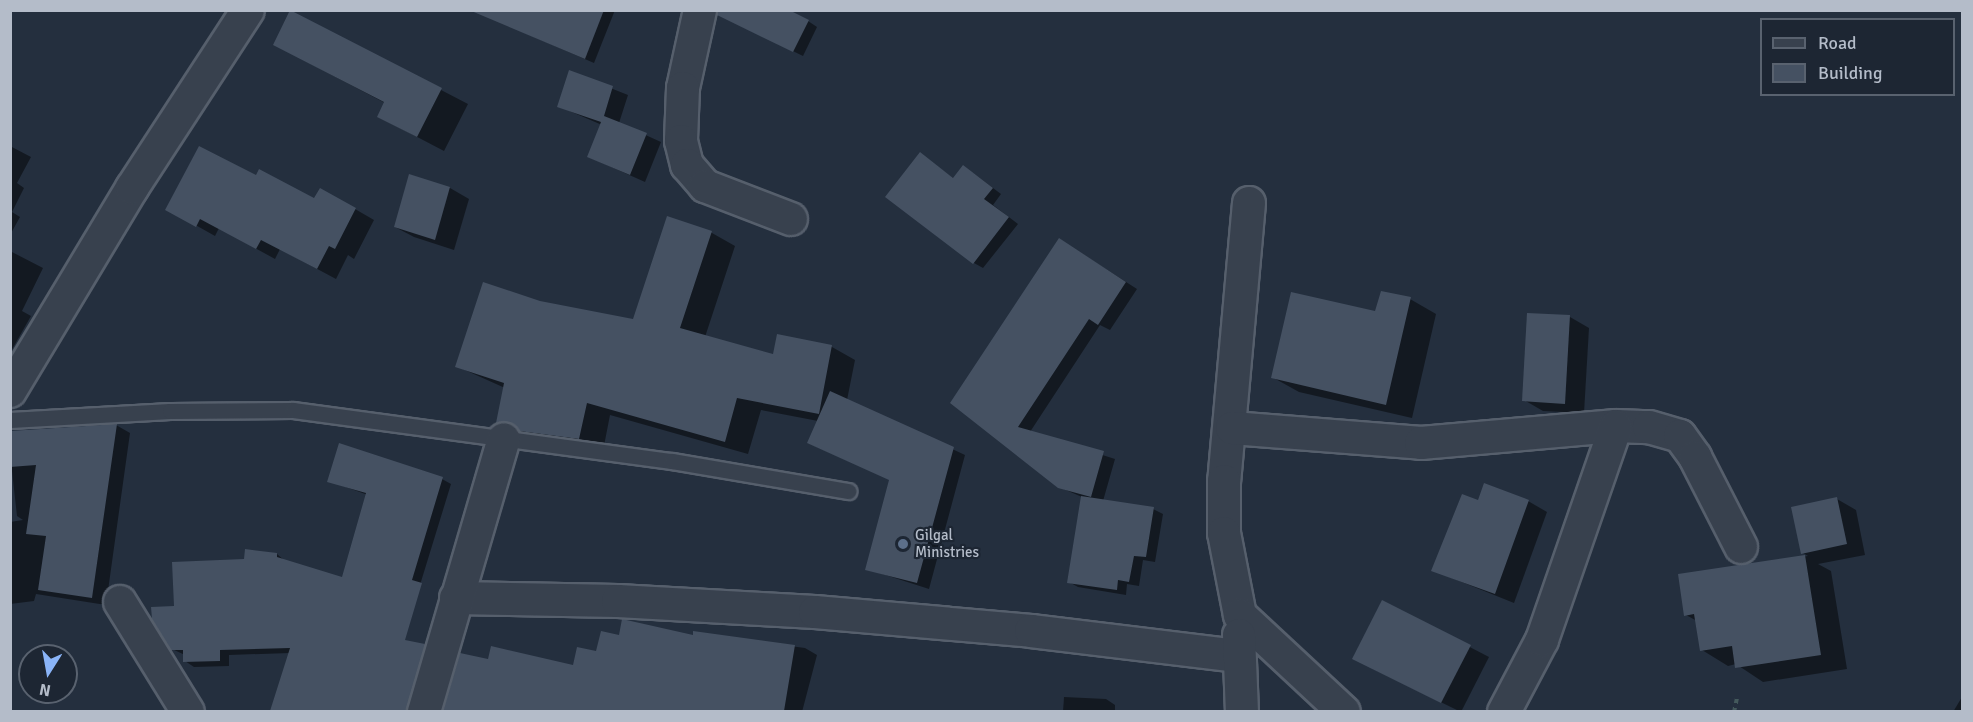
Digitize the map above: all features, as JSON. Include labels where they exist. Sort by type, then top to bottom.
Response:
[{"type":"street","points":[[10,391],[132,188],[248,10]]},
{"type":"street","points":[[700,10],[683,88],[681,141],[687,165],[705,186],[791,219]]},
{"type":"street","points":[[1242,711],[1238,656],[1239,615],[1224,533],[1224,481],[1232,428],[1249,203]]},
{"type":"street","points":[[1232,428],[1421,443],[1616,426],[1649,427],[1680,436],[1695,457],[1742,547]]},
{"type":"street","points":[[1504,711],[1542,640],[1616,426]]},
{"type":"street","points":[[424,711],[504,439]]},
{"type":"street","points":[[456,598],[618,601],[815,612],[1031,631],[1238,656]]},
{"type":"street","points":[[120,602],[188,711]]},
{"type":"street","points":[[1239,615],[1344,711]]},
{"type":"lane","points":[[10,420],[170,411],[293,410],[672,461],[848,491]]},
{"type":"path","points":[[1734,711],[1737,698]]},
{"type":"building","points":[[290,10],[442,88],[417,137],[377,117],[384,102],[273,45]]},
{"type":"building","points":[[469,10],[604,10],[585,59]]},
{"type":"building","points":[[718,10],[789,10],[809,20],[793,52],[717,15]]},
{"type":"building","points":[[569,70],[613,86],[604,116],[647,133],[630,175],[587,157],[601,122],[557,107]]},
{"type":"building","points":[[199,146],[256,175],[259,169],[314,198],[320,188],[356,208],[335,249],[329,246],[317,269],[261,240],[256,249],[200,219],[196,227],[165,210]]},
{"type":"building","points":[[920,152],[953,178],[963,165],[993,188],[984,199],[1009,217],[973,264],[885,197]]},
{"type":"building","points":[[409,174],[450,187],[435,240],[394,227]]},
{"type":"building","points":[[667,216],[712,231],[680,328],[773,354],[777,334],[832,345],[819,414],[737,398],[725,442],[587,403],[579,439],[519,431],[508,422],[496,423],[504,383],[455,367],[483,282],[540,301],[633,319]]},
{"type":"building","points":[[1059,238],[1126,282],[1098,325],[1089,319],[1018,427],[1104,451],[1091,497],[1058,488],[950,403]]},
{"type":"building","points":[[1381,291],[1411,297],[1386,405],[1271,378],[1291,292],[1375,311]]},
{"type":"building","points":[[1527,313],[1570,315],[1565,404],[1522,401]]},
{"type":"building","points":[[830,391],[954,447],[917,583],[865,570],[889,480],[807,443]]},
{"type":"building","points":[[117,424],[92,598],[38,590],[46,536],[26,534],[36,465],[10,467],[10,431]]},
{"type":"building","points":[[339,443],[443,477],[412,580],[422,583],[405,640],[425,644],[407,711],[270,711],[290,648],[220,650],[220,661],[183,662],[183,650],[171,650],[152,619],[151,607],[174,606],[172,562],[244,559],[245,549],[277,553],[277,557],[342,577],[366,493],[327,482]]},
{"type":"building","points":[[1484,483],[1529,500],[1495,594],[1431,571],[1462,494],[1478,500]]},
{"type":"building","points":[[1081,496],[1154,507],[1146,557],[1134,556],[1129,582],[1118,580],[1117,590],[1067,583]]},
{"type":"building","points":[[1837,497],[1847,544],[1801,554],[1791,507]]},
{"type":"building","points":[[1805,555],[1821,655],[1735,668],[1732,646],[1700,651],[1694,614],[1684,616],[1678,574]]},
{"type":"building","points":[[1382,600],[1471,645],[1441,703],[1352,659]]},
{"type":"building","points":[[622,619],[693,635],[693,631],[795,645],[784,711],[443,711],[460,653],[488,659],[491,646],[573,665],[577,647],[596,651],[601,631],[619,635]]},
{"type":"place","name":"Gilgal Ministries","points":[[903,544]]}]
